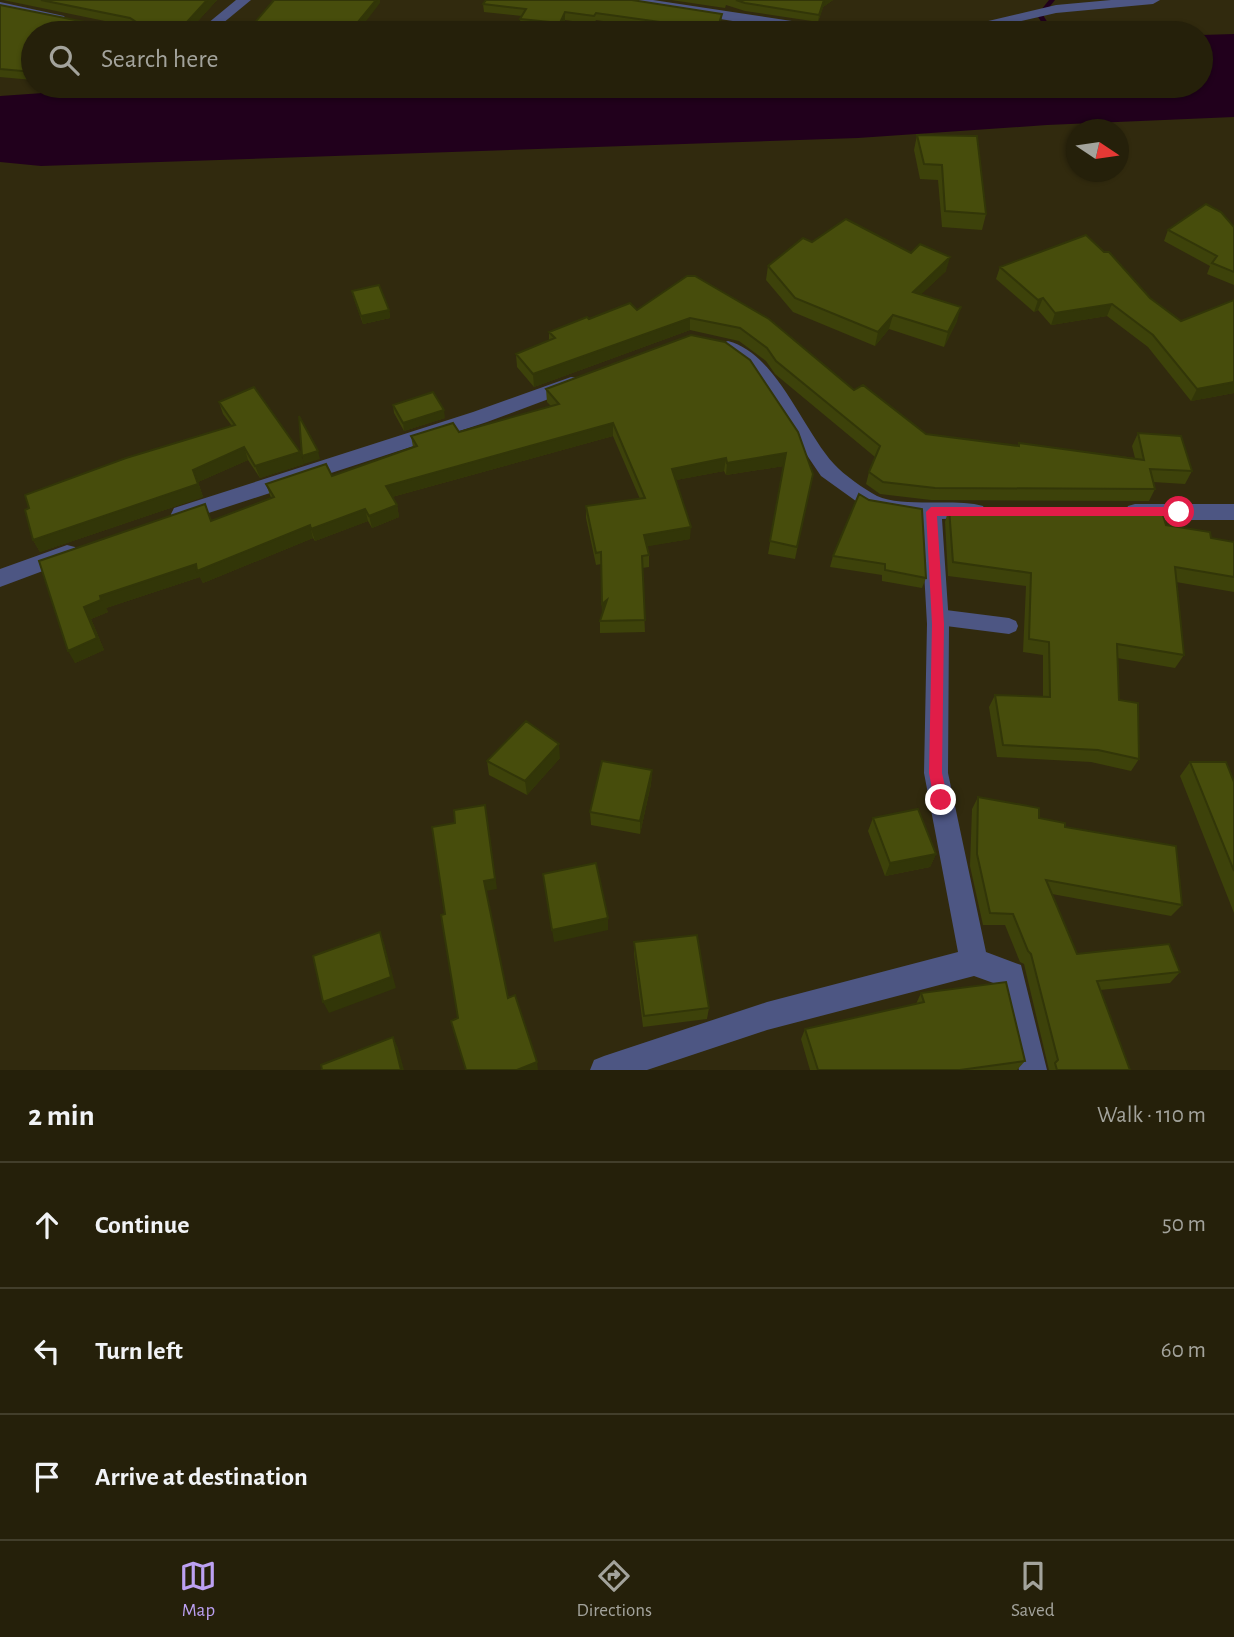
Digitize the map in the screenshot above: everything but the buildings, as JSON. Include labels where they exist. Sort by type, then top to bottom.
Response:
[{"type":"street","points":[[218,21],[244,0]]},
{"type":"street","points":[[626,0],[722,13],[758,21]]},
{"type":"street","points":[[1010,21],[1032,13],[1056,9],[1153,0]]},
{"type":"street","points":[[0,6],[70,21]]},
{"type":"street","points":[[710,343],[731,347],[757,366],[828,471],[874,504],[931,512],[1000,512]]},
{"type":"street","points":[[157,522],[480,417],[584,378]]},
{"type":"street","points":[[931,512],[938,617],[936,773],[974,962]]},
{"type":"street","points":[[1110,512],[1234,512]]},
{"type":"street","points":[[0,578],[92,544]]},
{"type":"street","points":[[604,1070],[767,1016],[974,962],[1011,975],[1033,1070]]},
{"type":"lane","points":[[938,617],[1009,626]]},
{"type":"shaded area","points":[[1234,34],[1234,117],[1129,121],[1129,119],[1066,119],[1066,124],[858,138],[41,166],[0,162],[0,96],[21,95],[21,98],[1213,98],[1213,35]]},
{"type":"waterway","points":[[1044,21],[1040,15],[1052,0]]},
{"type":"route","points":[[941,800],[936,773],[938,624],[931,512],[1179,512]]}]
